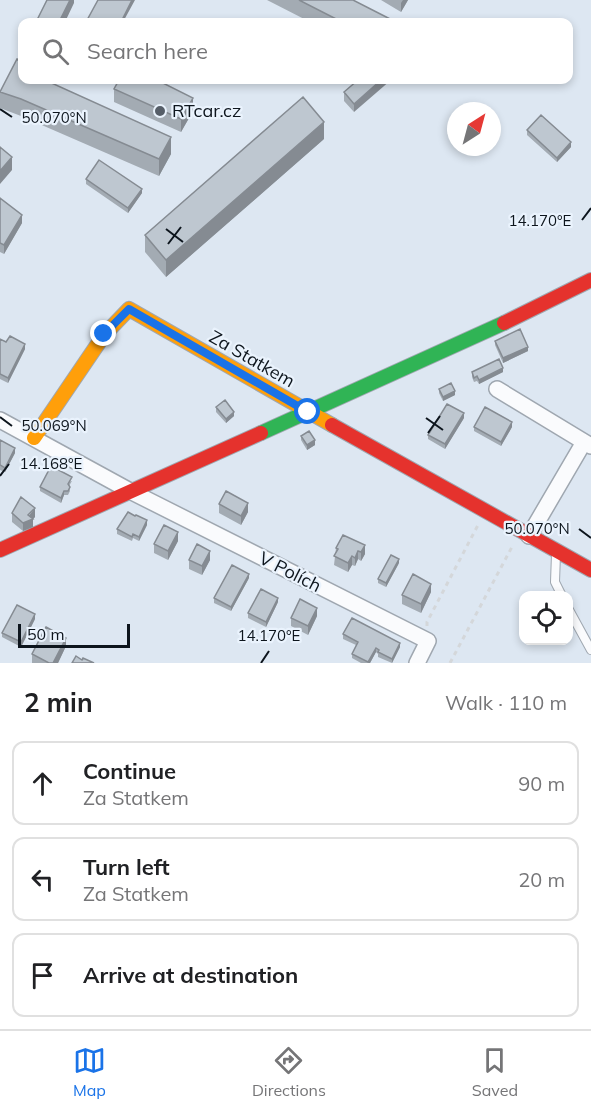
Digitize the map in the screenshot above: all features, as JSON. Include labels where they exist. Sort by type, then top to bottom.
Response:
[{"type":"street","points":[[0,550],[499,326],[591,280]]},
{"type":"street","name":"Za Statkem","points":[[34,438],[104,334],[129,309],[591,570]]},
{"type":"street","points":[[497,389],[587,444],[525,533]]},
{"type":"street","name":"V Polích","points":[[0,420],[130,491],[428,641]]},
{"type":"street","points":[[417,663],[428,641]]},
{"type":"lane","points":[[556,550],[555,582],[560,591]]},
{"type":"lane","points":[[573,617],[591,650]]},
{"type":"path","points":[[428,641],[427,622],[486,510]]},
{"type":"path","points":[[450,663],[525,533]]},
{"type":"building","points":[[47,0],[70,0],[61,18],[38,18]]},
{"type":"building","points":[[98,0],[132,0],[123,18],[88,18]]},
{"type":"building","points":[[299,0],[353,0],[388,18],[334,18]]},
{"type":"building","points":[[17,59],[18,84],[54,84],[171,137],[159,159],[0,92]]},
{"type":"building","points":[[117,84],[165,84],[193,98],[181,119],[114,89]]},
{"type":"building","points":[[353,84],[376,84],[354,104],[344,92]]},
{"type":"building","points":[[303,97],[324,122],[166,260],[145,235]]},
{"type":"building","points":[[541,115],[571,142],[557,158],[527,130]]},
{"type":"building","points":[[0,147],[12,157],[0,171]]},
{"type":"building","points":[[99,160],[142,189],[128,208],[86,179]]},
{"type":"building","points":[[0,198],[22,215],[4,245],[0,243]]},
{"type":"building","points":[[520,329],[528,347],[503,358],[495,341]]},
{"type":"building","points":[[10,336],[25,344],[8,378],[0,374],[0,339],[6,342]]},
{"type":"building","points":[[499,359],[503,368],[479,380],[477,376],[474,378],[472,372]]},
{"type":"building","points":[[451,383],[455,391],[443,397],[439,389]]},
{"type":"building","points":[[225,400],[234,412],[226,419],[216,407]]},
{"type":"building","points":[[447,404],[464,413],[445,444],[428,435]]},
{"type":"building","points":[[485,407],[512,422],[501,442],[474,427]]},
{"type":"building","points":[[309,431],[315,440],[307,445],[301,436]]},
{"type":"building","points":[[0,440],[15,448],[5,468],[0,465]]},
{"type":"building","points":[[51,466],[72,477],[68,484],[70,487],[68,491],[64,491],[61,498],[40,487]]},
{"type":"building","points":[[226,491],[248,503],[241,516],[219,504]]},
{"type":"building","points":[[21,497],[35,508],[28,515],[33,519],[23,523],[12,513]]},
{"type":"building","points":[[128,512],[147,520],[139,537],[133,534],[132,537],[117,529]]},
{"type":"building","points":[[164,525],[178,532],[168,551],[154,544]]},
{"type":"building","points":[[343,535],[365,545],[361,552],[358,551],[355,558],[352,556],[348,563],[334,556]]},
{"type":"building","points":[[197,544],[210,551],[202,566],[189,560]]},
{"type":"building","points":[[391,555],[399,559],[386,583],[378,579]]},
{"type":"building","points":[[232,565],[249,574],[231,607],[214,598]]},
{"type":"building","points":[[413,574],[431,584],[421,604],[402,595]]},
{"type":"building","points":[[261,589],[278,598],[266,622],[248,613]]},
{"type":"building","points":[[300,599],[317,608],[308,626],[291,618]]},
{"type":"building","points":[[17,605],[35,614],[21,642],[2,633]]},
{"type":"building","points":[[352,618],[400,643],[392,659],[378,652],[376,648],[368,662],[352,654],[358,642],[343,634]]},
{"type":"building","points":[[46,627],[66,638],[53,663],[32,654]]},
{"type":"building","points":[[76,656],[82,660],[83,658],[94,663],[72,663]]},
{"type":"traffic: fast","points":[[261,433],[504,323]]},
{"type":"traffic: slow","points":[[34,438],[104,335],[129,309],[332,425]]},
{"type":"traffic: jam","points":[[504,323],[591,280]]},
{"type":"traffic: jam","points":[[332,425],[591,570]]},
{"type":"traffic: jam","points":[[0,550],[261,433]]},
{"type":"place","name":"RTcar.cz","points":[[160,111]]},
{"type":"route","points":[[104,334],[129,309],[308,412]]}]
